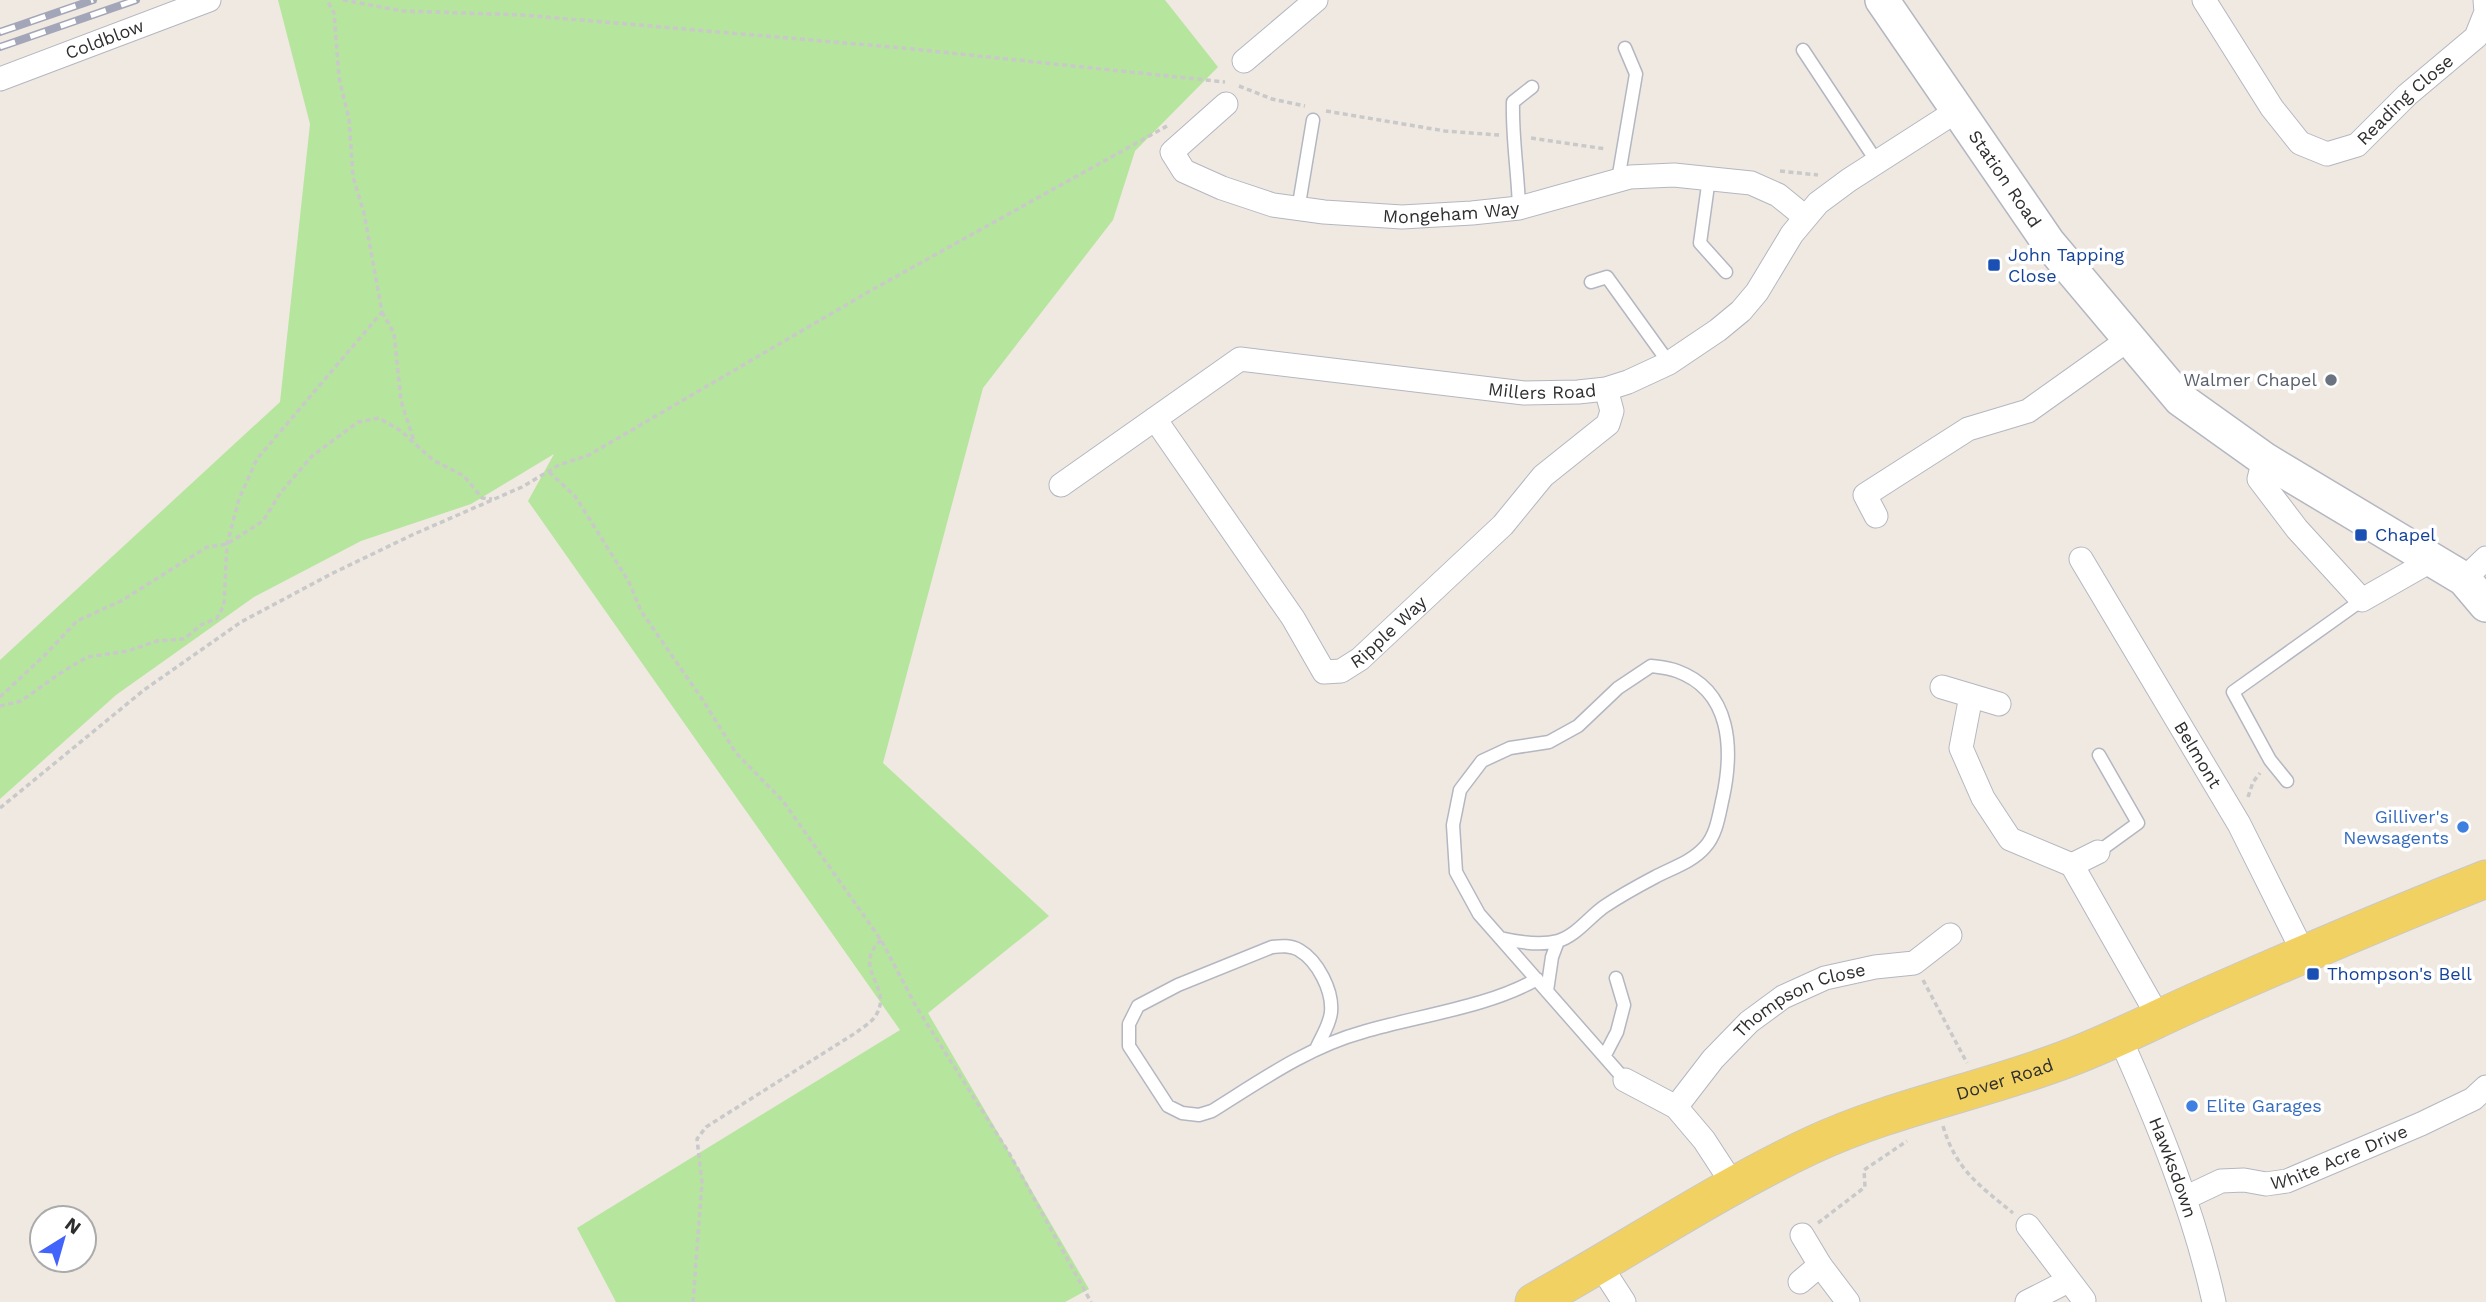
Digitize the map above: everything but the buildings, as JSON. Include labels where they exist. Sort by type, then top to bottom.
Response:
[{"type":"main road","name":"Dover Road","points":[[1534,1302],[1734,1186],[1822,1141],[1868,1122],[2053,1064],[2120,1038],[2304,954],[2486,878]]},
{"type":"street","name":"Coldblow","points":[[0,79],[209,0]]},
{"type":"street","points":[[1244,61],[1316,0]]},
{"type":"street","name":"Reading Close","points":[[2203,0],[2279,117],[2300,143],[2327,154],[2357,145],[2407,95],[2476,37],[2486,12],[2485,0]]},
{"type":"street","name":"Station Road","points":[[1885,1],[2048,242],[2180,399],[2264,459],[2434,559],[2475,568],[2486,606]]},
{"type":"street","name":"Mongeham Way","points":[[1221,92],[1172,152],[1184,171],[1248,198],[1298,209],[1402,217],[1519,208],[1618,180],[1674,175],[1751,183],[1765,188],[1805,217]]},
{"type":"street","name":"Millers Road","points":[[1061,485],[1240,359],[1524,393],[1568,393],[1628,382],[1669,363],[1703,342],[1741,311],[1757,292],[1805,217],[1833,191],[1958,110]]},
{"type":"street","points":[[1876,516],[1866,495],[1968,429],[2028,411],[2129,339]]},
{"type":"street","name":"Ripple Way","points":[[1155,419],[1293,618],[1324,672],[1341,671],[1360,660],[1503,525],[1543,476],[1608,424],[1612,411],[1606,388]]},
{"type":"street","points":[[2264,459],[2259,480],[2297,529],[2362,600],[2434,559]]},
{"type":"street","name":"Belmont","points":[[2081,559],[2239,824],[2304,954]]},
{"type":"street","points":[[1942,687],[1999,704]]},
{"type":"street","points":[[1971,696],[1961,748],[1983,798],[2010,839],[2071,865],[2159,1018]]},
{"type":"street","points":[[2071,865],[2098,852]]},
{"type":"street","points":[[1914,963],[1950,935]]},
{"type":"street","name":"Thompson Close","points":[[1676,1107],[1731,1040],[1749,1022],[1783,997],[1825,978],[1875,967],[1914,963]]},
{"type":"street","name":"Hawksdown","points":[[2120,1038],[2146,1095],[2185,1198],[2214,1302]]},
{"type":"street","points":[[1625,1080],[1676,1107],[1704,1140],[1734,1186]]},
{"type":"street","name":"White Acre Drive","points":[[2185,1198],[2221,1181],[2244,1180],[2266,1184],[2287,1181],[2421,1124],[2473,1099],[2486,1087]]},
{"type":"street","points":[[2028,1226],[2084,1300]]},
{"type":"street","points":[[1802,1235],[1820,1265],[1848,1302]]},
{"type":"street","points":[[1600,1265],[1624,1302]]},
{"type":"street","points":[[1800,1282],[1820,1265]]},
{"type":"street","points":[[2027,1302],[2068,1281]]},
{"type":"lane","points":[[1618,180],[1636,74],[1625,48]]},
{"type":"lane","points":[[1803,50],[1877,162]]},
{"type":"lane","points":[[1519,208],[1512,136],[1513,103],[1532,87]]},
{"type":"lane","points":[[1298,209],[1313,120]]},
{"type":"lane","points":[[1709,178],[1700,243],[1726,272]]},
{"type":"lane","points":[[1591,282],[1607,277],[1669,363]]},
{"type":"lane","points":[[2287,781],[2270,760],[2233,692],[2362,600]]},
{"type":"lane","points":[[1547,991],[1552,957],[1559,941],[1604,907],[1686,862],[1706,846],[1717,824],[1729,770],[1729,737],[1720,709],[1704,687],[1678,671],[1651,666],[1618,688],[1577,726],[1549,742],[1510,748],[1482,761],[1460,790],[1453,825],[1456,872],[1479,914],[1625,1080]]},
{"type":"lane","points":[[2098,852],[2138,823],[2099,755]]},
{"type":"lane","points":[[1500,938],[1537,943],[1559,941]]},
{"type":"lane","points":[[1317,1047],[1331,1014],[1328,988],[1311,961],[1300,950],[1287,946],[1272,947],[1178,985],[1138,1006],[1129,1024],[1129,1046],[1168,1105],[1182,1113],[1199,1115],[1212,1111],[1317,1047],[1362,1032],[1509,993],[1536,979]]},
{"type":"lane","points":[[1605,1055],[1617,1032],[1624,1004],[1616,978]]},
{"type":"path","points":[[327,0],[334,13],[340,78],[349,119],[353,177],[364,213],[382,312],[394,333],[401,401],[415,444]]},
{"type":"path","points":[[343,0],[403,11],[550,17],[903,48],[1221,92],[1244,61]]},
{"type":"path","points":[[0,808],[144,690],[241,622],[412,535],[494,499],[559,465],[589,455],[870,291],[1174,122]]},
{"type":"path","points":[[0,706],[21,701],[87,657],[128,650],[157,640],[184,639],[201,625],[217,618],[224,605],[227,544],[239,499],[257,459],[382,312]]},
{"type":"path","points":[[0,697],[77,621],[121,601],[207,547],[227,544],[263,521],[281,492],[312,456],[358,422],[379,418],[401,431],[433,460],[464,476],[482,498],[494,499]]},
{"type":"path","points":[[549,472],[575,496],[629,582],[641,611],[736,753],[783,801],[881,940],[918,1008],[1009,1153],[1091,1302]]},
{"type":"path","points":[[2239,824],[2253,782],[2270,760]]},
{"type":"path","points":[[693,1302],[702,1182],[697,1139],[706,1127],[874,1018],[881,1003],[880,989],[871,972],[868,957],[881,940]]},
{"type":"path","points":[[1914,963],[1980,1087]]},
{"type":"path","points":[[1939,1098],[1941,1118],[1950,1150],[1973,1180],[2028,1226]]},
{"type":"path","points":[[1802,1235],[1866,1187],[1864,1170],[1908,1141]]},
{"type":"green space","points":[[278,0],[1165,0],[1218,67],[1135,151],[1113,220],[983,388],[883,763],[1049,916],[928,1013],[1089,1289],[1065,1302],[616,1302],[577,1228],[900,1030],[528,501],[554,454],[471,504],[361,541],[254,597],[116,695],[0,799],[0,660],[280,402],[310,124]]},
{"type":"railway","points":[[0,32],[93,0]]},
{"type":"railway","points":[[0,47],[136,0]]},
{"type":"place","name":"John Tapping Close","points":[[1994,265]]},
{"type":"place","name":"Walmer Chapel","points":[[2331,380]]},
{"type":"place","name":"Chapel","points":[[2361,535]]},
{"type":"place","name":"Gilliver's Newsagents","points":[[2463,827]]},
{"type":"place","name":"Thompson's Bell","points":[[2313,974]]},
{"type":"place","name":"Elite Garages","points":[[2192,1106]]}]
